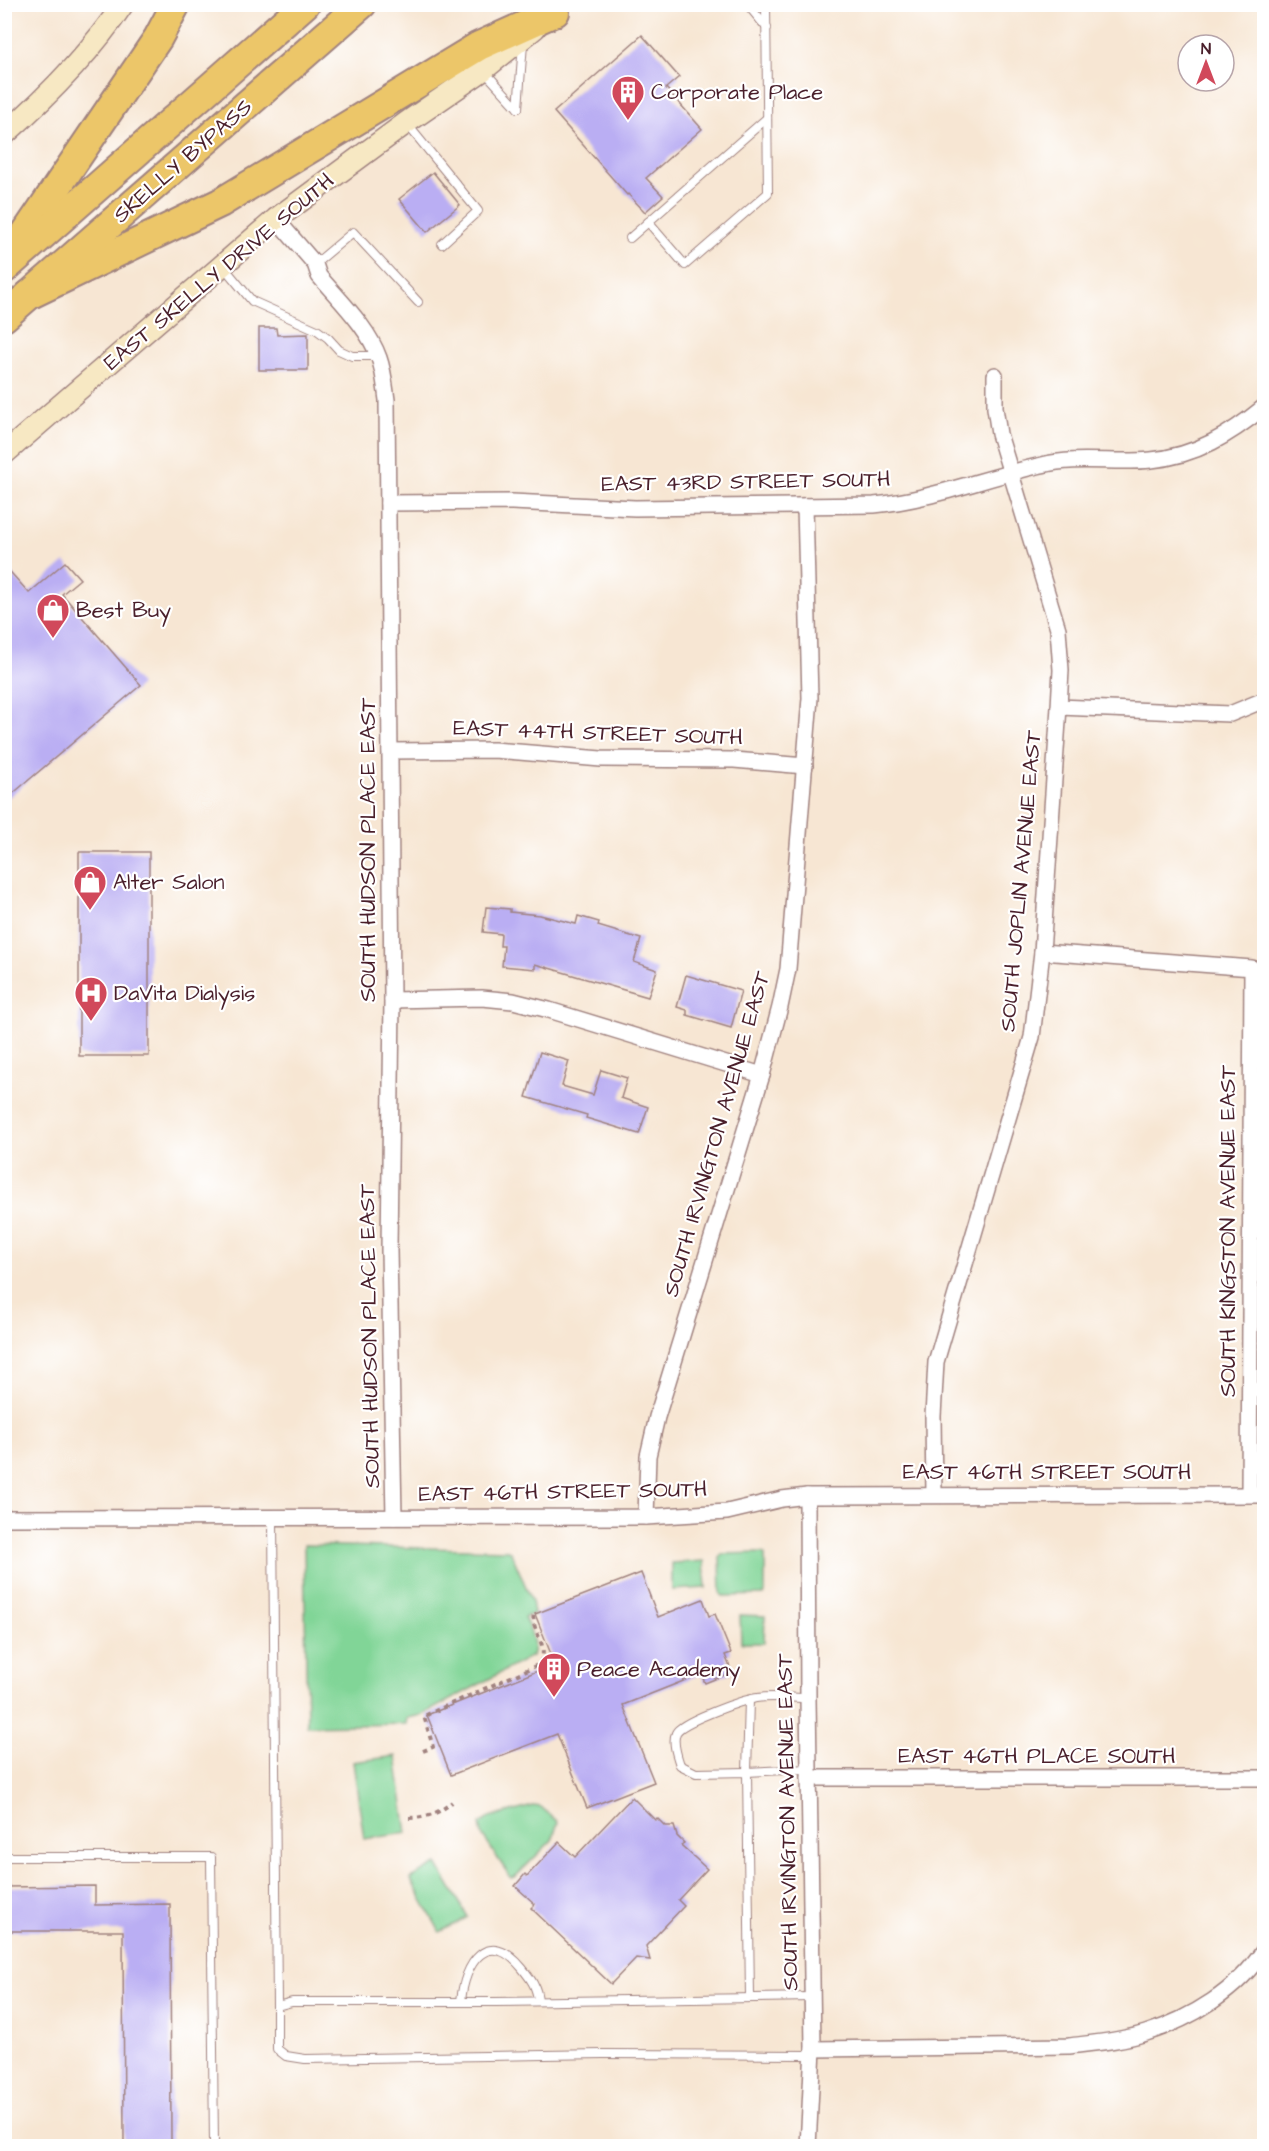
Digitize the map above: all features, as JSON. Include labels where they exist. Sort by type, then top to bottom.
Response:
[{"type":"highway","points":[[4,264],[158,38],[176,4]]},
{"type":"highway","name":"SKELLY BYPASS","points":[[4,269],[305,4]]},
{"type":"highway","name":"SKELLY BYPASS","points":[[4,317],[362,4]]},
{"type":"highway","points":[[29,295],[220,203],[479,46],[559,8]]},
{"type":"main road","points":[[4,135],[49,93],[95,43],[123,4]]},
{"type":"main road","name":"EAST SKELLY DRIVE SOUTH","points":[[4,454],[276,219],[406,123],[483,70],[559,8]]},
{"type":"street","name":"SOUTH HUDSON PLACE EAST","points":[[276,219],[315,264],[318,276],[367,335],[378,356],[384,375],[387,400],[392,1000],[390,1250],[394,1517]]},
{"type":"street","name":"SOUTH JOPLIN AVENUE EAST","points":[[934,1495],[933,1416],[936,1362],[1032,1037],[1042,952],[1059,707],[1061,670],[1058,629],[999,435],[995,408],[995,375]]},
{"type":"street","name":"EAST 43RD STREET SOUTH","points":[[388,503],[512,502],[635,508],[874,505],[903,502],[1067,460],[1151,460],[1198,450],[1223,438],[1264,406]]},
{"type":"street","name":"SOUTH IRVINGTON AVENUE EAST","points":[[646,1517],[648,1456],[657,1417],[762,1075],[788,969],[810,698],[806,506]]},
{"type":"street","points":[[1059,707],[1230,714],[1264,700]]},
{"type":"street","name":"EAST 44TH STREET SOUTH","points":[[390,751],[494,750],[601,759],[734,760],[805,766]]},
{"type":"street","name":"SOUTH KINGSTON AVENUE EAST","points":[[1042,952],[1252,968],[1249,1494]]},
{"type":"street","points":[[392,1000],[482,998],[513,1001],[762,1075]]},
{"type":"street","name":"EAST 46TH STREET SOUTH","points":[[4,1518],[646,1517],[727,1512],[782,1499],[807,1496],[1264,1495]]},
{"type":"street","name":"SOUTH IRVINGTON AVENUE EAST","points":[[807,1496],[813,2052],[808,2146]]},
{"type":"street","name":"EAST 46TH PLACE SOUTH","points":[[809,1773],[1264,1779]]},
{"type":"street","points":[[813,2052],[1059,2047],[1134,2036],[1187,2016],[1217,1998],[1242,1977],[1264,1950]]},
{"type":"lane","points":[[747,4],[767,28]]},
{"type":"lane","points":[[648,222],[685,265],[768,193],[766,4]]},
{"type":"lane","points":[[483,70],[518,108],[523,39]]},
{"type":"lane","points":[[630,238],[767,118]]},
{"type":"lane","points":[[406,123],[478,211],[442,244]]},
{"type":"lane","points":[[315,264],[353,232],[418,302]]},
{"type":"lane","points":[[223,265],[252,301],[317,330],[328,338],[339,351],[352,356],[378,356]]},
{"type":"lane","points":[[273,1518],[277,2049],[286,2056],[305,2059],[813,2052]]},
{"type":"lane","points":[[808,1698],[749,1700],[708,1714],[680,1728],[675,1734],[675,1752],[680,1765],[696,1773],[809,1773]]},
{"type":"lane","points":[[749,1700],[747,1792],[750,1997]]},
{"type":"lane","points":[[4,1857],[210,1857],[214,2146]]},
{"type":"lane","points":[[461,2002],[462,1986],[469,1969],[479,1955],[493,1949],[501,1950],[519,1964],[537,1990],[538,2001]]},
{"type":"lane","points":[[277,2006],[292,2002],[461,2002],[812,1996]]},
{"type":"path","points":[[423,1751],[433,1747],[424,1716],[540,1664],[544,1656],[532,1619],[534,1614]]},
{"type":"path","points":[[409,1818],[429,1816],[445,1809],[452,1802]]},
{"type":"green space","points":[[304,1545],[508,1550],[511,1552],[532,1601],[534,1614],[524,1617],[533,1641],[532,1656],[422,1715],[407,1718],[406,1724],[307,1726]]},
{"type":"green space","points":[[763,1553],[765,1555],[764,1595],[723,1596],[721,1594],[720,1556],[722,1554]]},
{"type":"green space","points":[[704,1561],[706,1588],[672,1590],[672,1563]]},
{"type":"green space","points":[[740,1615],[765,1616],[764,1643],[741,1643]]},
{"type":"green space","points":[[396,1756],[407,1833],[364,1839],[353,1762]]},
{"type":"green space","points":[[533,1806],[541,1807],[558,1822],[552,1840],[516,1876],[511,1878],[482,1835],[480,1824],[489,1818]]},
{"type":"green space","points":[[437,1864],[468,1917],[440,1932],[410,1878]]},
{"type":"building","name":"Corporate Place","points":[[642,35],[679,77],[666,88],[702,129],[646,178],[663,196],[645,212],[627,195],[554,112]]},
{"type":"building","points":[[433,172],[460,205],[427,232],[399,199]]},
{"type":"building","points":[[259,328],[276,328],[277,335],[308,334],[308,370],[259,370]]},
{"type":"building","name":"Best Buy","points":[[65,562],[80,579],[62,594],[141,685],[4,801],[4,565],[29,593]]},
{"type":"building","points":[[79,852],[149,852],[149,1056],[79,1056]]},
{"type":"building","points":[[486,907],[510,909],[510,912],[540,915],[576,924],[578,916],[599,922],[598,926],[641,939],[634,962],[657,970],[648,997],[535,964],[535,969],[502,966],[504,946],[500,946],[501,934],[483,932]]},
{"type":"building","points":[[686,975],[741,991],[731,1028],[687,1015],[687,1010],[677,1007]]},
{"type":"building","points":[[540,1052],[569,1061],[562,1086],[593,1095],[601,1070],[627,1078],[621,1098],[648,1107],[639,1134],[586,1118],[587,1115],[526,1097]]},
{"type":"building","name":"Peace Academy","points":[[641,1573],[658,1617],[703,1599],[709,1616],[715,1614],[731,1653],[725,1655],[732,1672],[705,1683],[701,1674],[623,1705],[654,1782],[587,1808],[557,1734],[451,1775],[427,1715],[555,1664],[535,1614]]},
{"type":"building","points":[[632,1797],[655,1820],[657,1818],[665,1826],[674,1826],[677,1836],[684,1843],[681,1845],[707,1869],[678,1900],[684,1906],[646,1946],[650,1960],[636,1958],[611,1984],[531,1908],[535,1904],[515,1886],[559,1842],[575,1857]]},
{"type":"building","points":[[95,1886],[95,1905],[170,1904],[171,2146],[124,2146],[123,1931],[4,1931],[4,1887]]},
{"type":"place","name":"Corporate Place","points":[[628,121]]},
{"type":"place","name":"Best Buy","points":[[53,639]]},
{"type":"place","name":"Alter Salon","points":[[90,911]]},
{"type":"place","name":"DaVita Dialysis","points":[[91,1022]]},
{"type":"place","name":"Peace Academy","points":[[554,1698]]}]
